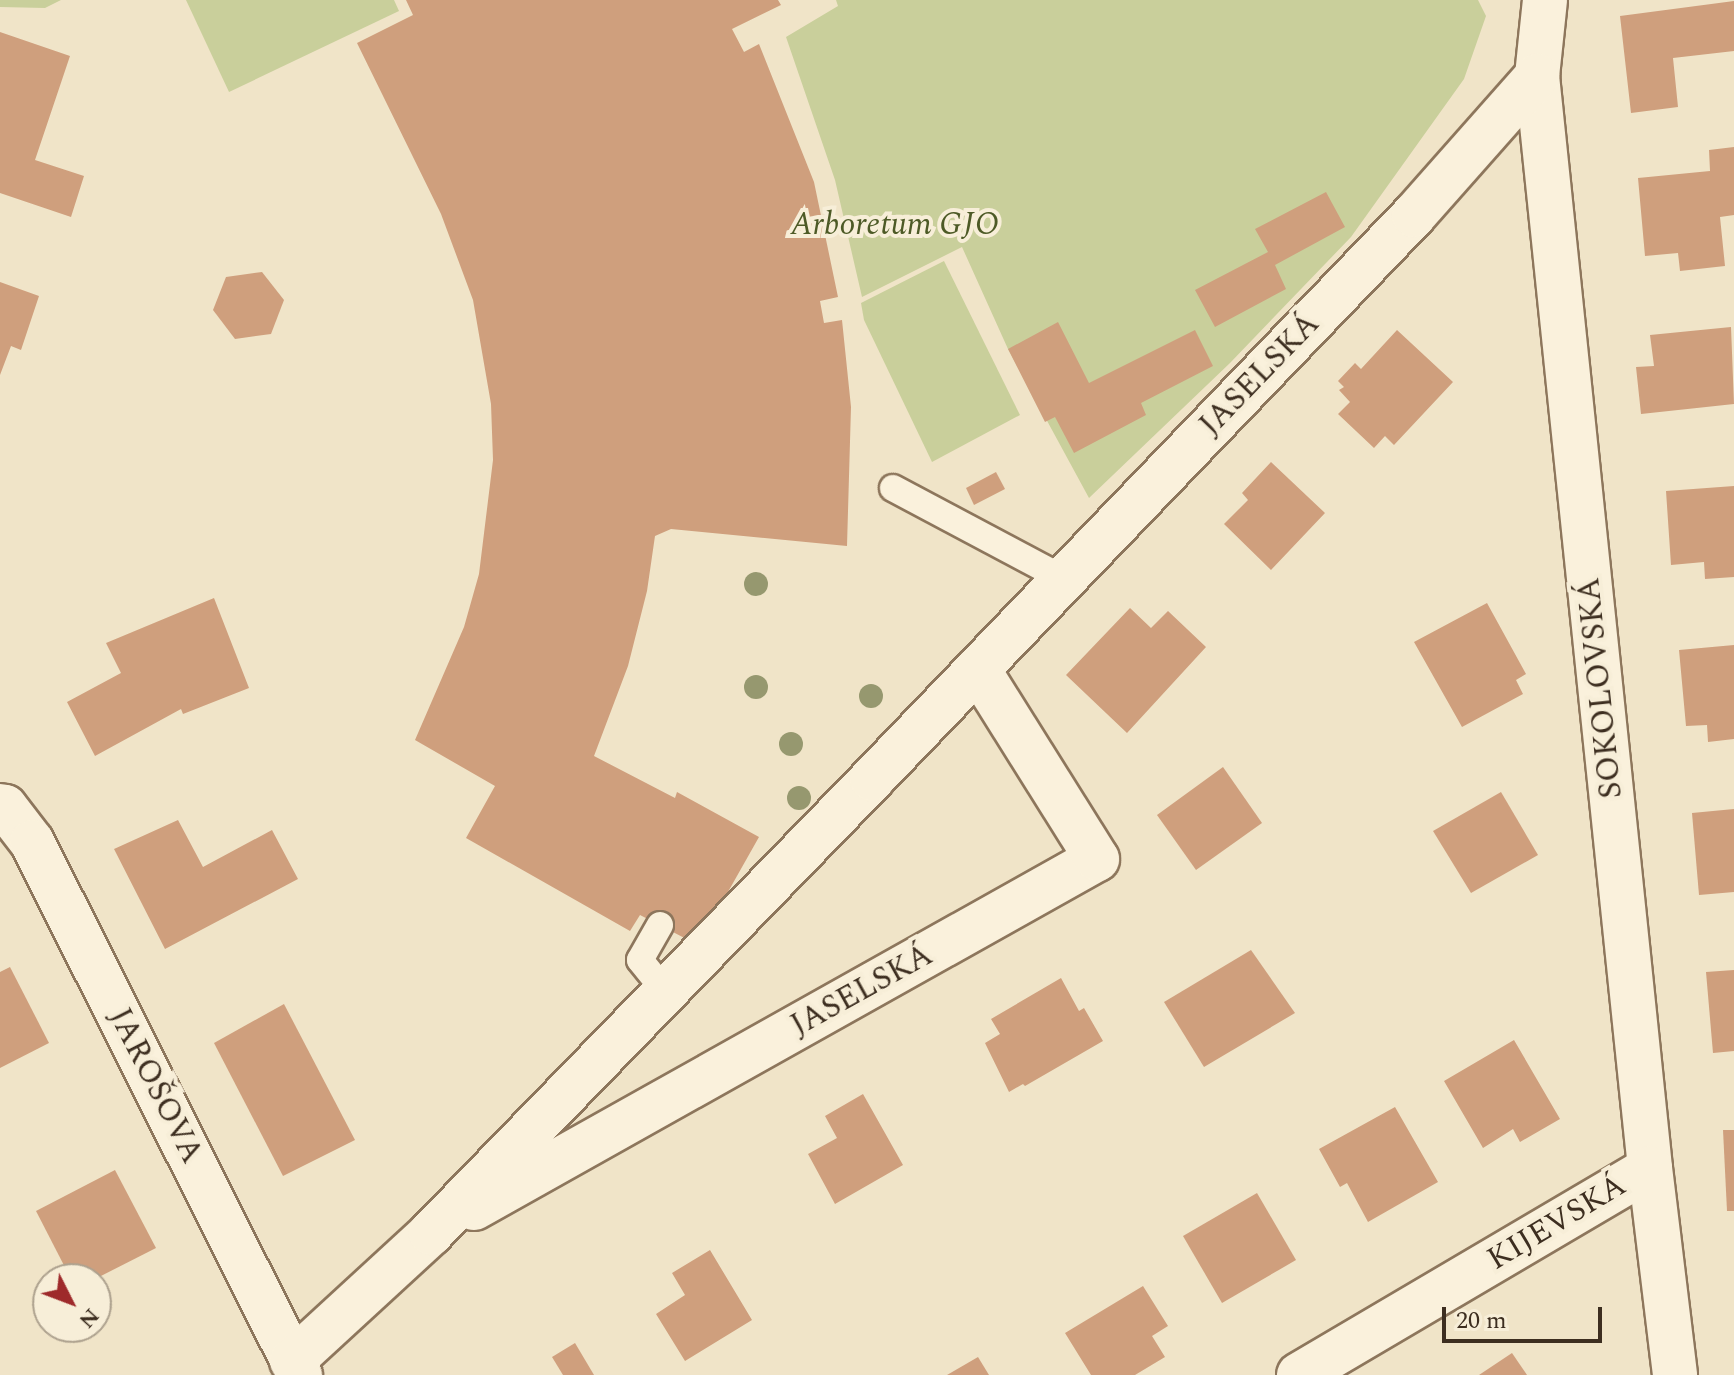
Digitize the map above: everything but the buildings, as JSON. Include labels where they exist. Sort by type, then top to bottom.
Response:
[{"type":"street","name":"SOKOLOVSKÁ","points":[[1545,0],[1537,76],[1650,1168],[1675,1375]]},
{"type":"street","name":"JASELSKÁ","points":[[296,1368],[431,1233],[562,1080],[665,991],[978,669],[1414,215],[1537,76]]},
{"type":"street","name":"JASELSKÁ","points":[[431,1233],[1097,859],[978,669]]},
{"type":"street","name":"JAROŠOVA","points":[[0,806],[5,807],[32,842],[296,1368]]},
{"type":"street","name":"KIJEVSKÁ","points":[[1299,1375],[1650,1168]]},
{"type":"lane","points":[[893,488],[1064,579]]},
{"type":"lane","points":[[660,925],[640,960],[665,991]]},
{"type":"green space","points":[[0,0],[61,0],[45,8],[0,7]]},
{"type":"green space","points":[[186,0],[394,0],[399,11],[229,92]]},
{"type":"green space","name":"Arboretum GJO","points":[[836,0],[1478,0],[1486,16],[1464,79],[1351,237],[1230,363],[1089,498],[1008,349],[962,247],[862,297],[835,180],[786,37],[838,6]]},
{"type":"green space","points":[[944,261],[1020,415],[932,462],[864,320],[861,303]]}]
